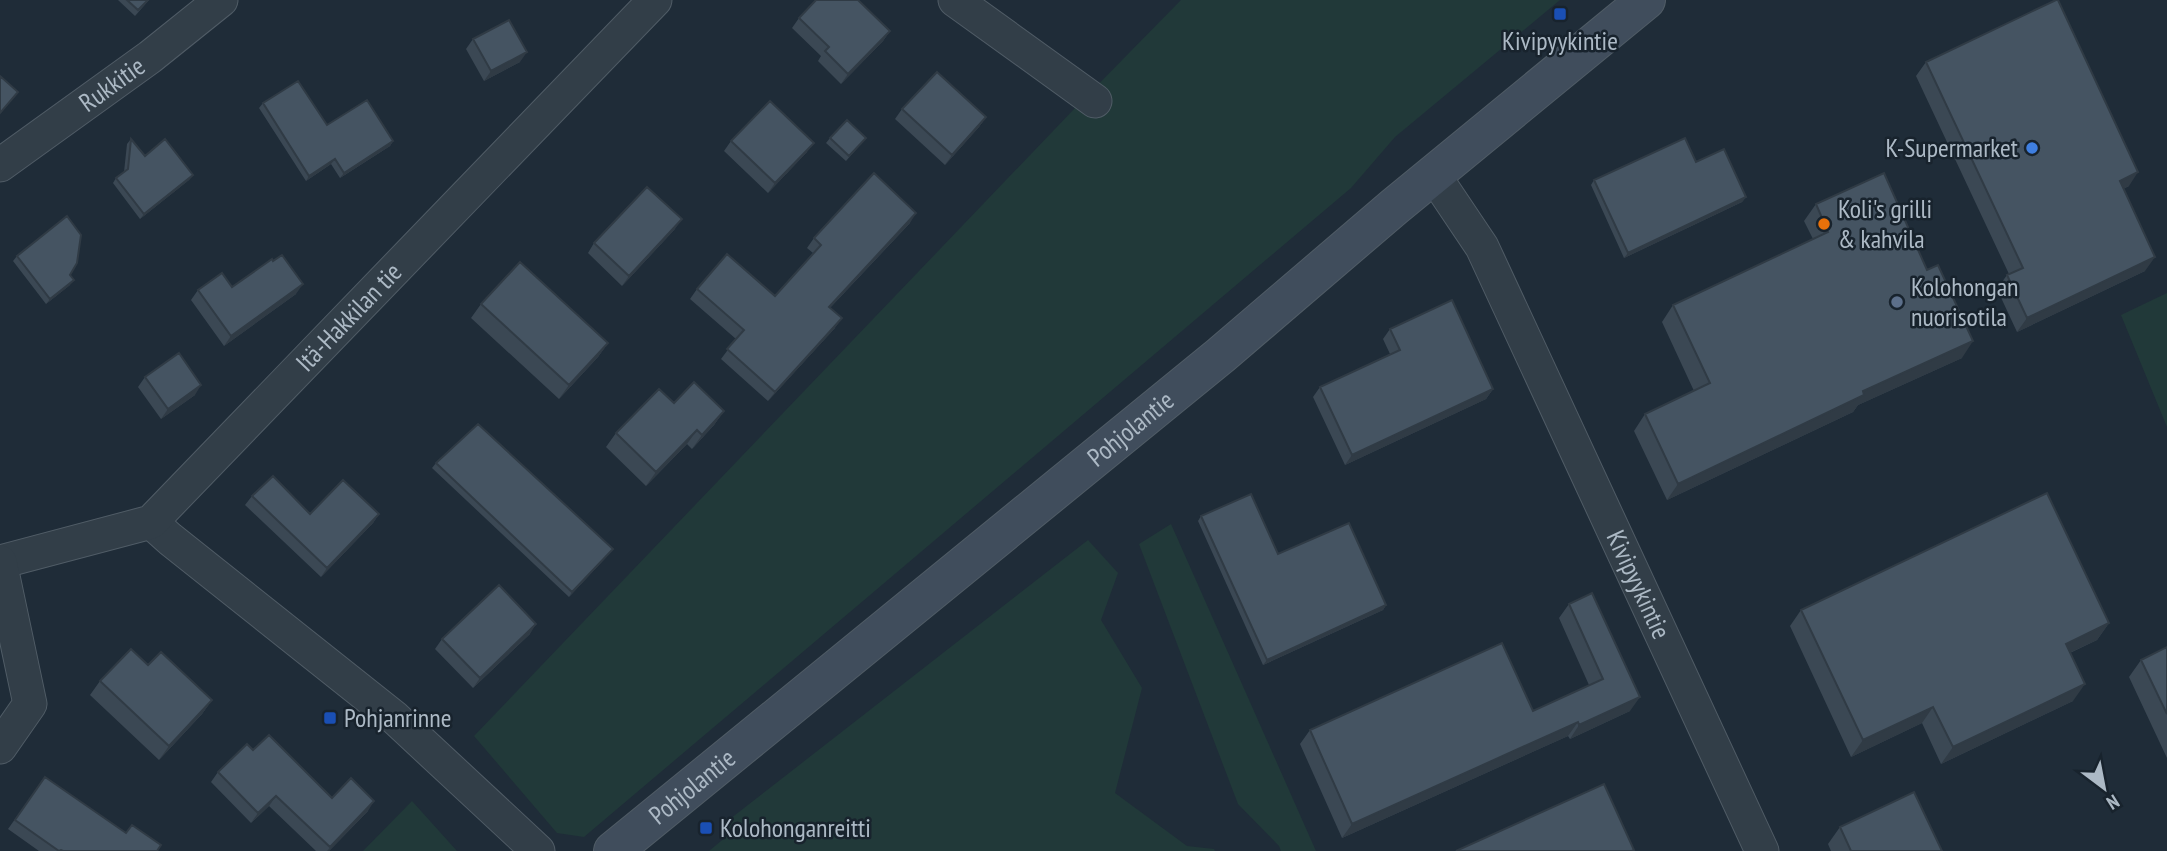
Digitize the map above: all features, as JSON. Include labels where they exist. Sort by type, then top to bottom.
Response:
[{"type":"street","name":"Rukkitie","points":[[0,165],[150,57],[221,0]]},
{"type":"street","name":"Itä-Hakkilan tie","points":[[151,522],[656,0]]},
{"type":"street","points":[[955,0],[1095,101]]},
{"type":"street","name":"Pohjolantie","points":[[613,851],[1221,355],[1433,174],[1646,0]]},
{"type":"street","name":"Kivipyykintie","points":[[1433,174],[1482,247],[1762,851]]},
{"type":"street","points":[[0,747],[30,704],[0,562],[151,522],[395,718],[538,851]]},
{"type":"green space","points":[[1181,0],[1560,0],[1395,137],[1351,188],[584,837],[557,833],[474,736]]},
{"type":"green space","points":[[2167,293],[2167,427],[2121,315]]},
{"type":"green space","points":[[1171,524],[1316,851],[1281,851],[1238,804],[1139,544]]},
{"type":"green space","points":[[1088,540],[1118,573],[1101,620],[1142,688],[1115,793],[1187,846],[1215,851],[709,851],[727,836],[721,826]]},
{"type":"green space","points":[[412,801],[457,851],[363,851]]},
{"type":"building","points":[[127,0],[148,0],[138,10]]},
{"type":"building","points":[[816,0],[858,0],[890,31],[848,74],[825,51],[829,47],[799,18]]},
{"type":"building","points":[[2056,0],[2138,172],[2120,181],[2155,257],[2027,318],[2007,275],[2023,268],[1926,62]]},
{"type":"building","points":[[509,20],[527,52],[491,71],[473,39]]},
{"type":"building","points":[[937,72],[986,117],[952,155],[902,109]]},
{"type":"building","points":[[0,76],[18,92],[0,113]]},
{"type":"building","points":[[298,81],[327,125],[367,100],[393,141],[344,173],[335,159],[309,176],[263,103]]},
{"type":"building","points":[[770,101],[814,143],[775,183],[731,141]]},
{"type":"building","points":[[847,120],[866,138],[849,156],[830,138]]},
{"type":"building","points":[[1685,138],[1696,162],[1724,149],[1746,197],[1628,253],[1594,180]]},
{"type":"building","points":[[131,139],[145,156],[165,139],[193,175],[144,214],[116,178],[128,169]]},
{"type":"building","points":[[874,173],[916,213],[829,307],[842,318],[775,392],[727,349],[744,330],[697,289],[727,254],[775,296],[821,245],[814,238]]},
{"type":"building","points":[[1884,173],[1927,270],[1938,265],[1973,341],[1863,391],[1864,395],[1678,484],[1645,414],[1710,383],[1673,305],[1828,232],[1816,204]]},
{"type":"building","points":[[647,187],[682,219],[629,276],[594,243]]},
{"type":"building","points":[[67,216],[81,235],[77,263],[70,275],[74,280],[50,299],[17,256]]},
{"type":"building","points":[[282,255],[303,284],[231,336],[198,290],[222,273],[232,287]]},
{"type":"building","points":[[520,262],[608,343],[569,385],[481,304]]},
{"type":"building","points":[[1452,300],[1493,389],[1352,455],[1320,387],[1400,350],[1390,329]]},
{"type":"building","points":[[179,353],[201,385],[168,409],[145,377]]},
{"type":"building","points":[[694,382],[724,411],[702,435],[697,430],[656,472],[616,433],[659,389],[674,403]]},
{"type":"building","points":[[478,424],[613,549],[572,592],[436,463]]},
{"type":"building","points":[[273,476],[310,514],[343,480],[379,514],[327,568],[252,496]]},
{"type":"building","points":[[2047,493],[2109,623],[2066,644],[2085,684],[1953,747],[1933,707],[1863,740],[1801,610]]},
{"type":"building","points":[[1251,494],[1278,554],[1349,523],[1386,605],[1267,660],[1201,516]]},
{"type":"building","points":[[499,585],[536,624],[480,678],[442,639]]},
{"type":"building","points":[[1592,593],[1640,697],[1579,725],[1578,722],[1352,824],[1310,730],[1502,643],[1533,711],[1603,679],[1569,604]]},
{"type":"building","points":[[2167,647],[2167,714],[2141,660]]},
{"type":"building","points":[[131,649],[148,665],[161,652],[212,700],[169,746],[100,681]]},
{"type":"building","points":[[269,735],[332,798],[351,778],[374,801],[330,847],[276,796],[258,813],[218,772],[247,744],[253,750]]},
{"type":"building","points":[[45,777],[126,833],[132,825],[161,845],[157,851],[59,851],[15,820]]},
{"type":"building","points":[[1604,784],[1634,850],[1632,851],[1456,851]]},
{"type":"building","points":[[1914,792],[1942,851],[1851,851],[1840,827]]},
{"type":"place","name":"Kivipyykintie","points":[[1560,14]]},
{"type":"place","name":"K-Supermarket","points":[[2032,148]]},
{"type":"place","name":"Koli's grilli & kahvila","points":[[1824,224]]},
{"type":"place","name":"Kolohongan nuorisotila","points":[[1897,302]]},
{"type":"place","name":"Pohjanrinne","points":[[330,718]]},
{"type":"place","name":"Kolohonganreitti","points":[[706,828]]}]
